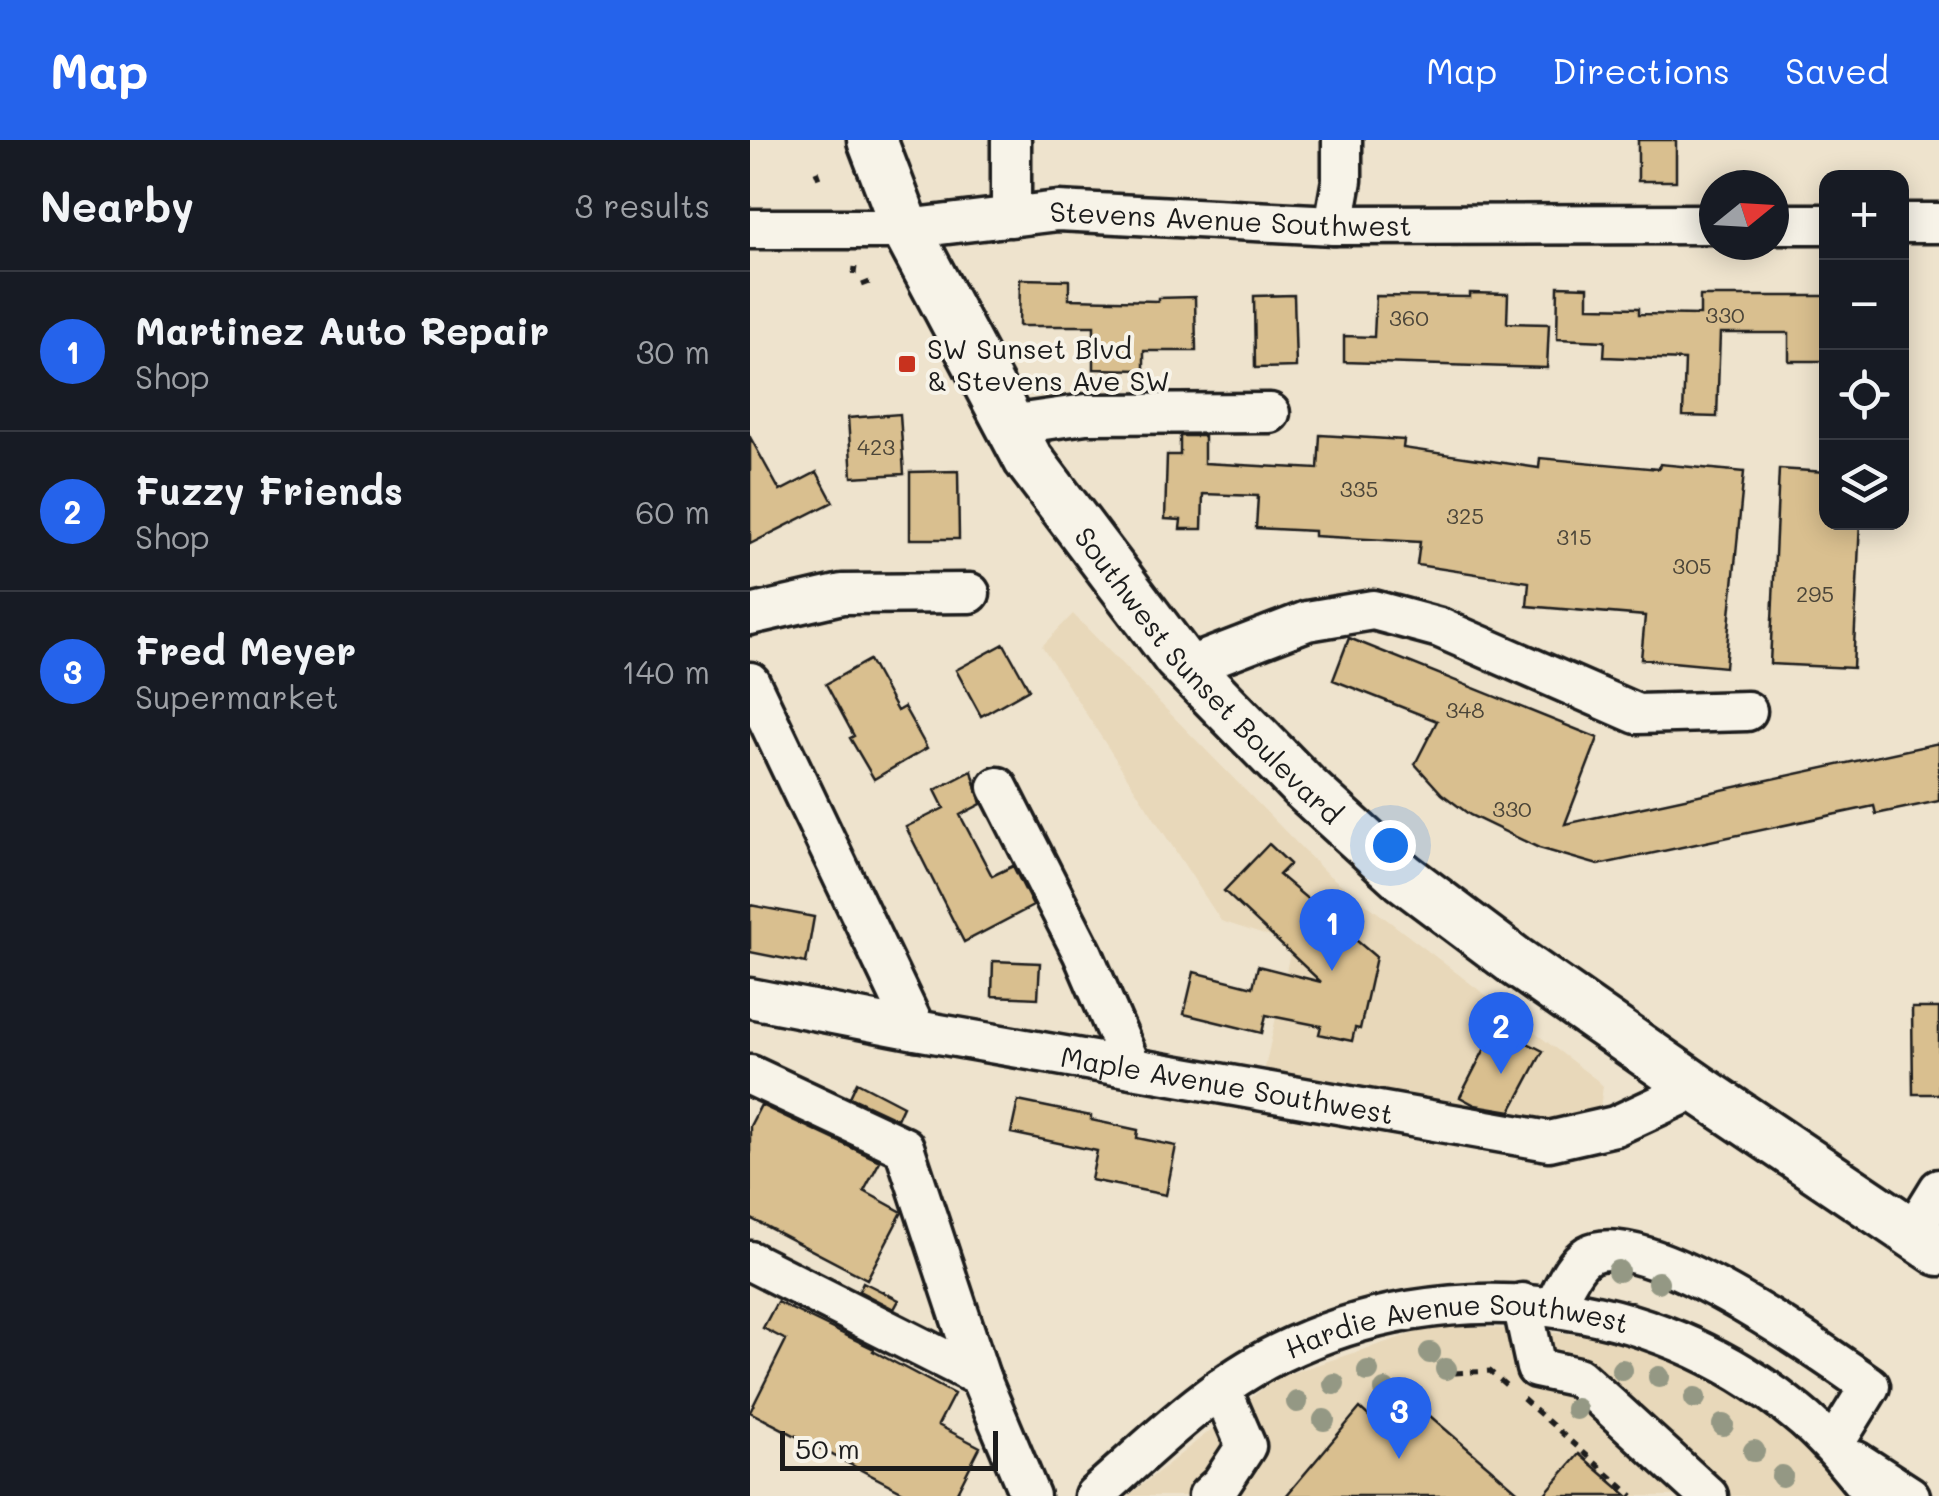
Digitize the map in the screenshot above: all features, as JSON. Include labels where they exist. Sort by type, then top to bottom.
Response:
[{"type":"main road","name":"Southwest Sunset Boulevard","points":[[872,140],[906,229],[1009,425],[1040,474],[1187,667],[1304,787],[1403,877],[1696,1088],[1926,1242]]},
{"type":"street","points":[[1011,140],[1011,217]]},
{"type":"street","points":[[1334,225],[1342,180],[1342,140]]},
{"type":"street","name":"Stevens Avenue Southwest","points":[[750,230],[906,229],[1058,212],[1334,225],[1699,224]]},
{"type":"street","points":[[1909,224],[1939,223]]},
{"type":"street","points":[[1789,224],[1819,224]]},
{"type":"street","points":[[1009,425],[1086,414],[1270,413]]},
{"type":"street","points":[[750,615],[842,594],[970,593]]},
{"type":"street","points":[[1187,667],[1307,621],[1373,610],[1440,628],[1637,714],[1746,712]]},
{"type":"street","points":[[750,682],[916,1030]]},
{"type":"street","points":[[998,787],[1083,954],[1132,1068]]},
{"type":"street","name":"Maple Avenue Southwest","points":[[750,998],[1550,1141],[1615,1126],[1696,1088]]},
{"type":"street","points":[[750,1075],[904,1147],[980,1377],[1030,1496]]},
{"type":"street","points":[[1926,1242],[1939,1189]]},
{"type":"street","points":[[1708,1496],[1578,1377],[1536,1368],[1538,1305],[1587,1255],[1609,1248],[1687,1271],[1786,1327],[1870,1386],[1832,1446]]},
{"type":"street","points":[[750,1261],[980,1377]]},
{"type":"street","name":"Hardie Avenue Southwest","points":[[1094,1496],[1222,1388],[1277,1354],[1362,1320],[1454,1303],[1538,1305],[1637,1324],[1709,1354],[1762,1386],[1832,1446],[1910,1496]]},
{"type":"street","points":[[1208,1496],[1221,1484],[1246,1446],[1222,1388]]},
{"type":"street","name":"Hardie Avenue Southwest","points":[[1832,1446],[1874,1496]]},
{"type":"path","points":[[816,171],[819,179]]},
{"type":"path","points":[[862,286],[874,280]]},
{"type":"path","points":[[1455,1373],[1490,1371],[1633,1496]]},
{"type":"shaded area","points":[[1073,614],[1326,873],[1598,1081],[1603,1086],[1599,1116],[1571,1123],[1518,1124],[1263,1077],[1292,944],[1221,921],[1042,646]]},
{"type":"shaded area","points":[[1442,1324],[1644,1340],[1795,1420],[1845,1496],[1128,1496],[1276,1378]]},
{"type":"building","points":[[1638,140],[1676,140],[1676,181],[1638,181]]},
{"type":"building","points":[[1020,279],[1069,280],[1069,299],[1158,301],[1195,297],[1196,351],[1144,351],[1144,370],[1094,369],[1094,326],[1019,326]]},
{"type":"building","points":[[1558,286],[1588,287],[1588,307],[1639,308],[1639,314],[1700,315],[1700,296],[1819,296],[1819,361],[1789,361],[1789,333],[1720,333],[1717,417],[1683,416],[1685,360],[1604,357],[1605,341],[1557,339]]},
{"type":"building","points":[[1470,293],[1508,294],[1507,323],[1549,324],[1547,368],[1344,362],[1344,336],[1374,337],[1376,296],[1470,297]]},
{"type":"building","points":[[1294,295],[1296,367],[1255,368],[1254,296]]},
{"type":"building","points":[[900,414],[904,474],[852,477],[848,418]]},
{"type":"building","points":[[1320,435],[1404,440],[1403,448],[1539,468],[1540,458],[1744,472],[1725,667],[1641,659],[1645,616],[1527,606],[1529,582],[1417,565],[1420,542],[1314,536],[1314,531],[1256,528],[1258,496],[1203,494],[1202,529],[1180,529],[1181,520],[1165,519],[1167,455],[1180,455],[1180,436],[1204,436],[1204,463],[1318,469]]},
{"type":"building","points":[[750,437],[780,491],[817,472],[833,502],[750,544]]},
{"type":"building","points":[[1779,469],[1819,472],[1819,530],[1860,530],[1853,668],[1770,664]]},
{"type":"building","points":[[958,471],[959,539],[910,539],[910,472]]},
{"type":"building","points":[[1349,638],[1598,738],[1565,824],[1939,743],[1939,801],[1876,814],[1874,806],[1598,865],[1539,848],[1470,815],[1442,794],[1415,764],[1437,721],[1333,680]]},
{"type":"building","points":[[1004,644],[1029,689],[981,716],[956,670]]},
{"type":"building","points":[[869,660],[897,711],[904,707],[927,748],[874,779],[826,684]]},
{"type":"building","points":[[972,771],[981,804],[960,815],[992,876],[1013,866],[1033,906],[964,942],[906,827],[944,808],[935,790]]},
{"type":"building","points":[[1269,844],[1290,864],[1279,875],[1376,957],[1360,1029],[1355,1028],[1352,1041],[1319,1034],[1321,1026],[1266,1015],[1262,1033],[1184,1014],[1194,972],[1253,987],[1258,966],[1321,982],[1224,891]]},
{"type":"building","points":[[750,905],[814,917],[806,963],[750,952]]},
{"type":"building","points":[[993,961],[1040,963],[1038,998],[992,996]]},
{"type":"building","points":[[1912,1008],[1939,1008],[1939,1094],[1913,1094]]},
{"type":"building","points":[[1496,1027],[1543,1051],[1511,1111],[1475,1105],[1460,1097]]},
{"type":"building","points":[[857,1082],[903,1106],[897,1119],[850,1097]]},
{"type":"building","points":[[1018,1101],[1091,1116],[1091,1120],[1138,1130],[1137,1138],[1176,1146],[1166,1195],[1091,1180],[1097,1151],[1011,1133]]},
{"type":"building","points":[[761,1105],[880,1161],[864,1191],[902,1212],[867,1279],[750,1218],[750,1126]]},
{"type":"building","points":[[863,1282],[899,1300],[894,1309],[859,1291]]},
{"type":"building","points":[[777,1302],[874,1349],[954,1394],[938,1425],[980,1447],[955,1496],[911,1496],[750,1412],[786,1340],[763,1328]]},
{"type":"building","points":[[1401,1391],[1523,1496],[1286,1496],[1360,1408],[1375,1422]]},
{"type":"building","points":[[1579,1454],[1628,1496],[1543,1496]]},
{"type":"place","name":"SW Sunset Blvd & Stevens Ave SW","points":[[907,364]]},
{"type":"place","name":"Martinez Auto Repair","points":[[1332,971]]},
{"type":"place","name":"Fuzzy Friends","points":[[1501,1074]]},
{"type":"place","name":"Fred Meyer","points":[[1399,1459]]}]
